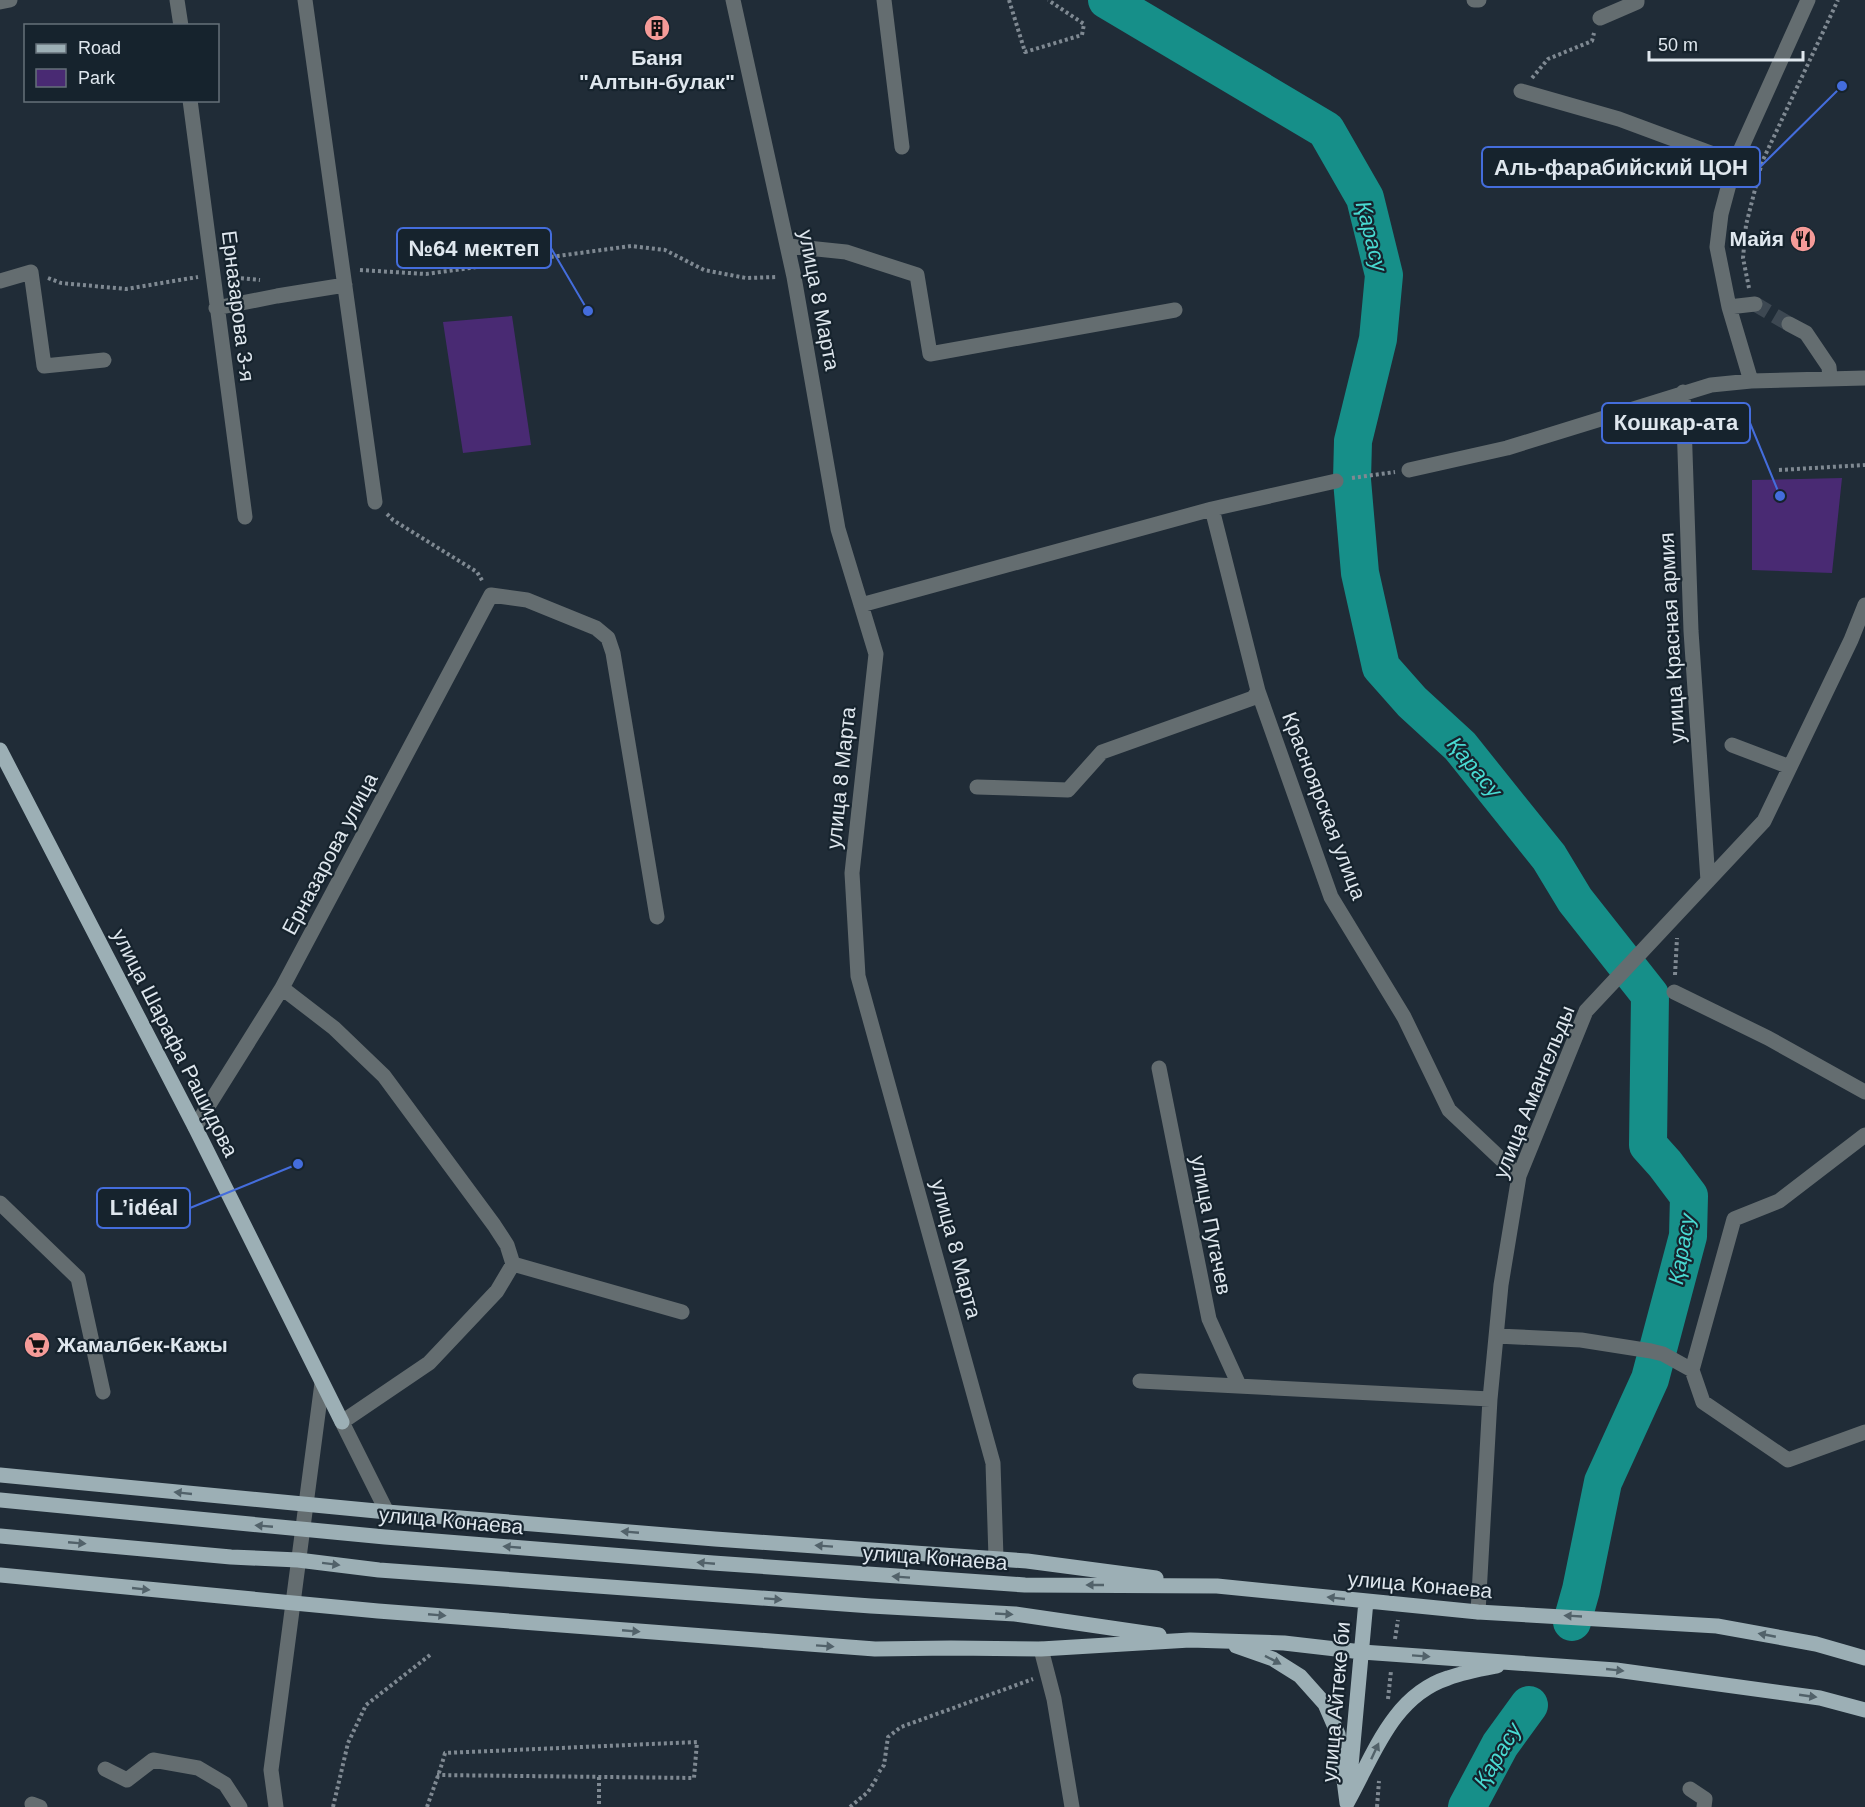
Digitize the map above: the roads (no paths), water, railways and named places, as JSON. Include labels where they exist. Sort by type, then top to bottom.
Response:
[{"type":"main road","name":"улица Шарафа Рашидова","points":[[0,750],[195,1126],[342,1422]]},
{"type":"main road","points":[[0,1475],[387,1512],[714,1539],[996,1558],[1217,1586]]},
{"type":"main road","name":"улица Конаева","points":[[0,1500],[302,1529],[701,1562],[1025,1585],[1217,1586],[1478,1612],[1717,1626],[1816,1644],[1865,1658]]},
{"type":"main road","points":[[0,1536],[231,1557],[298,1560],[391,1571],[1015,1614],[1190,1640]]},
{"type":"main road","points":[[0,1575],[378,1611],[875,1649],[1041,1649],[1190,1640],[1284,1643],[1362,1652],[1616,1670],[1820,1698],[1865,1710]]},
{"type":"main road","name":"улица Айтеке би","points":[[1347,1805],[1366,1601]]},
{"type":"main road","points":[[1218,1641],[1273,1659],[1300,1676],[1325,1704],[1338,1734],[1347,1805]]},
{"type":"main road","points":[[1347,1805],[1379,1741],[1398,1713],[1418,1694],[1446,1678],[1514,1663]]},
{"type":"street","points":[[0,2],[10,0]]},
{"type":"street","points":[[177,0],[181,24]]},
{"type":"street","points":[[305,0],[375,502]]},
{"type":"street","name":"улица 8 Марта","points":[[733,0],[788,246],[838,529],[876,654],[852,873],[858,976],[993,1463],[996,1558]]},
{"type":"street","points":[[884,0],[902,147]]},
{"type":"street","points":[[1474,0],[1479,0]]},
{"type":"street","points":[[1600,18],[1637,0]]},
{"type":"street","points":[[1751,381],[1729,307],[1717,247],[1721,214],[1735,162],[1808,0]]},
{"type":"street","points":[[1521,92],[1619,119],[1735,162]]},
{"type":"street","name":"Ерназарова 3-я","points":[[190,102],[245,517]]},
{"type":"street","points":[[788,246],[846,252],[917,275],[930,354],[1175,310]]},
{"type":"street","points":[[0,281],[31,272],[44,366],[104,360]]},
{"type":"street","points":[[216,308],[345,285]]},
{"type":"street","points":[[1729,307],[1754,304]]},
{"type":"street","points":[[1789,324],[1806,333],[1829,367],[1830,378]]},
{"type":"street","points":[[1409,470],[1507,448],[1711,385],[1751,381],[1865,378]]},
{"type":"street","name":"улица Красная армия","points":[[1683,392],[1690,631],[1708,881]]},
{"type":"street","points":[[861,604],[1212,508],[1341,480]]},
{"type":"street","name":"Красноярская улица","points":[[1212,508],[1258,691],[1331,897],[1404,1017],[1449,1110],[1519,1176]]},
{"type":"street","name":"Ерназарова улица","points":[[195,1126],[282,988],[491,595],[527,600],[596,628],[608,638],[613,653],[657,917]]},
{"type":"street","name":"улица Амангельды","points":[[1478,1612],[1491,1399],[1501,1285],[1519,1176],[1586,1011],[1764,821],[1851,640],[1865,604]]},
{"type":"street","points":[[977,787],[1068,790],[1102,752],[1253,698],[1258,691]]},
{"type":"street","points":[[1732,745],[1790,767]]},
{"type":"street","points":[[282,988],[334,1028],[384,1076],[494,1225],[507,1245],[513,1264],[497,1291],[429,1363],[342,1422],[387,1512]]},
{"type":"street","points":[[1674,992],[1768,1038],[1865,1092]]},
{"type":"street","name":"улица Пугачев","points":[[1159,1068],[1209,1319],[1239,1385]]},
{"type":"street","points":[[1865,1135],[1779,1201],[1734,1219],[1692,1370],[1703,1402],[1788,1460],[1865,1432]]},
{"type":"street","points":[[0,1203],[78,1278],[103,1392]]},
{"type":"street","points":[[513,1264],[682,1312]]},
{"type":"street","points":[[1497,1336],[1581,1340],[1657,1352],[1692,1370]]},
{"type":"street","points":[[1140,1381],[1491,1399]]},
{"type":"street","points":[[276,1807],[271,1770],[322,1383]]},
{"type":"street","points":[[1041,1649],[1054,1699],[1072,1807]]},
{"type":"street","points":[[105,1768],[127,1780],[153,1760],[198,1768],[225,1784],[240,1807]]},
{"type":"street","points":[[1690,1789],[1706,1800],[1704,1807]]},
{"type":"waterway","name":"Қарасу","points":[[1107,0],[1326,130],[1365,198],[1384,275],[1378,339],[1353,441],[1352,480],[1360,573],[1381,667],[1412,702],[1460,746],[1549,857],[1575,900],[1650,995],[1648,1145],[1689,1196],[1688,1236],[1650,1379],[1603,1482],[1581,1590],[1572,1622]]},
{"type":"waterway","name":"Қарасу","points":[[1467,1807],[1500,1745],[1529,1705]]},
{"type":"tunnel","points":[[1755,304],[1789,324]]},
{"type":"place","name":"Баня \"Алтын-булак\"","points":[[657,28]]},
{"type":"place","name":"Аль-фарабийский ЦОН","points":[[1842,86]]},
{"type":"place","name":"Майя","points":[[1803,239]]},
{"type":"place","name":"№64 мектеп","points":[[588,311]]},
{"type":"place","name":"Кошкар-ата","points":[[1780,496]]},
{"type":"place","name":"L’idéal","points":[[298,1164]]},
{"type":"place","name":"Жамалбек-Кажы","points":[[37,1345]]}]
